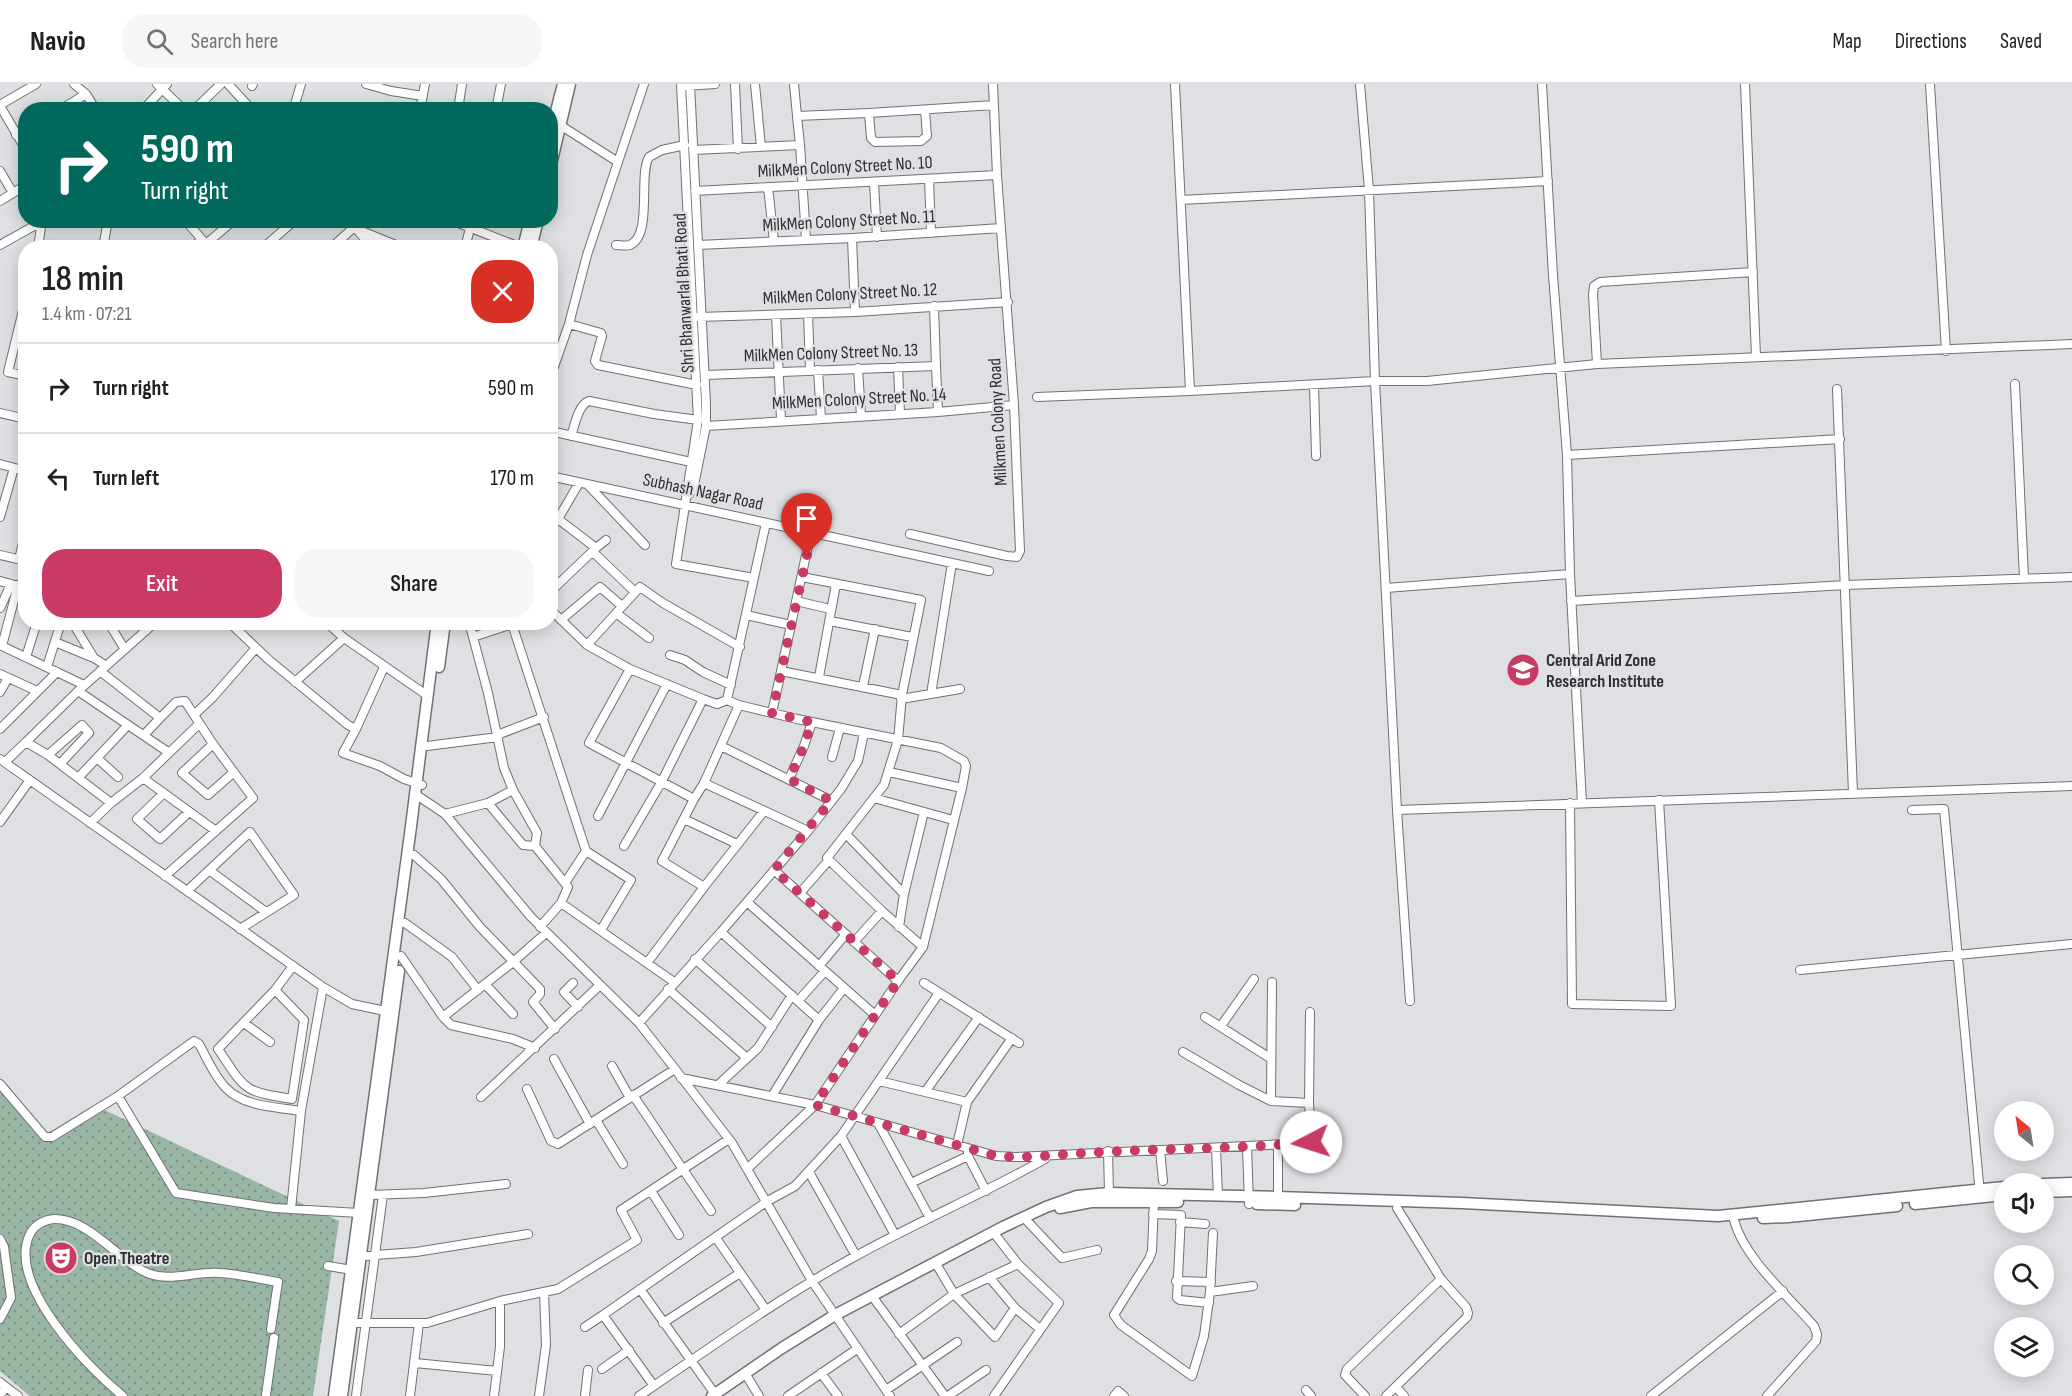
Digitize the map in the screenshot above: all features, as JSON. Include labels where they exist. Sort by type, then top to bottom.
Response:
[{"type":"main road","points":[[558,102],[562,84]]},
{"type":"main road","points":[[558,135],[570,84]]},
{"type":"main road","points":[[342,1396],[370,1196],[436,630]]},
{"type":"main road","points":[[334,1396],[359,1213],[390,1012],[401,956],[414,855],[418,790],[427,746],[444,630]]},
{"type":"main road","points":[[2054,1184],[2072,1183]]},
{"type":"main road","points":[[716,1395],[782,1348],[836,1318],[1003,1227],[1046,1207],[1077,1196],[1109,1193],[1218,1196],[1249,1200],[1397,1208],[1734,1220],[1788,1217],[1994,1190]]},
{"type":"main road","points":[[2054,1192],[2072,1191]]},
{"type":"main road","points":[[716,1395],[748,1378],[836,1318],[1028,1222],[1061,1208],[1081,1203],[1249,1200],[1278,1197],[1462,1203],[1718,1216],[1917,1197],[1994,1194]]},
{"type":"street","points":[[18,138],[0,105],[36,84]]},
{"type":"street","points":[[74,84],[86,94],[91,102]]},
{"type":"street","points":[[202,102],[221,84]]},
{"type":"street","points":[[228,84],[245,102]]},
{"type":"street","points":[[296,102],[301,84]]},
{"type":"street","points":[[366,84],[423,96]]},
{"type":"street","points":[[422,102],[424,84]]},
{"type":"street","points":[[459,102],[462,84]]},
{"type":"street","points":[[498,102],[501,84]]},
{"type":"street","points":[[558,355],[569,324],[587,255],[644,84]]},
{"type":"street","points":[[685,85],[715,84]]},
{"type":"street","points":[[735,84],[738,149]]},
{"type":"street","points":[[755,84],[761,147]]},
{"type":"street","points":[[794,84],[806,239]]},
{"type":"street","points":[[796,116],[994,105],[993,84]]},
{"type":"street","points":[[1175,84],[1190,391]]},
{"type":"street","points":[[1360,84],[1369,190],[1375,381],[1397,810],[1410,1001]]},
{"type":"street","points":[[1542,84],[1566,455],[1582,803]]},
{"type":"street","points":[[1745,84],[1756,357]]},
{"type":"street","points":[[1930,84],[1946,351]]},
{"type":"street","name":"Shri Bhanwarlal Bhati Road","points":[[685,85],[698,317],[705,375],[706,426],[693,490],[686,501]]},
{"type":"street","points":[[149,102],[162,86],[177,102]]},
{"type":"street","points":[[73,102],[86,94]]},
{"type":"street","name":"Milkmen Colony Road","points":[[910,534],[1017,557],[1020,551],[1008,302],[997,175],[994,105]]},
{"type":"street","points":[[869,113],[870,135],[875,142],[921,141],[927,136],[925,110]]},
{"type":"street","points":[[560,126],[618,162]]},
{"type":"street","points":[[616,245],[628,246],[638,235],[645,207],[644,171],[648,157],[662,150],[800,145]]},
{"type":"street","name":"Shri Bhanwarlal Bhati Road","points":[[686,501],[686,488],[698,420],[698,245],[695,191],[689,148]]},
{"type":"street","points":[[0,171],[13,193]]},
{"type":"street","name":"MilkMen Colony Street No. 10","points":[[695,191],[997,175]]},
{"type":"street","points":[[929,179],[931,233]]},
{"type":"street","points":[[1181,200],[1548,181]]},
{"type":"street","points":[[874,182],[877,237]]},
{"type":"street","points":[[768,187],[774,241]]},
{"type":"street","points":[[0,201],[18,190]]},
{"type":"street","points":[[0,245],[30,228]]},
{"type":"street","points":[[192,228],[202,240]]},
{"type":"street","points":[[211,240],[225,228]]},
{"type":"street","points":[[271,240],[284,228]]},
{"type":"street","points":[[480,228],[506,240]]},
{"type":"street","name":"MilkMen Colony Street No. 11","points":[[698,245],[877,237],[1001,228]]},
{"type":"street","points":[[342,240],[356,229]]},
{"type":"street","points":[[356,229],[366,240]]},
{"type":"street","points":[[356,229],[383,240]]},
{"type":"street","points":[[852,238],[855,312]]},
{"type":"street","points":[[1597,364],[1593,294],[1594,286],[1600,282],[1753,272]]},
{"type":"street","name":"MilkMen Colony Street No. 12","points":[[698,317],[855,312],[1008,302]]},
{"type":"street","name":"MilkMen Colony Street No. 13","points":[[705,375],[936,366],[934,306]]},
{"type":"street","points":[[808,314],[821,418]]},
{"type":"street","points":[[776,315],[781,420]]},
{"type":"street","points":[[569,324],[601,333],[596,360],[598,364],[697,386]]},
{"type":"street","points":[[4,371],[18,325]]},
{"type":"street","points":[[1037,397],[1375,381],[1427,381],[1597,364],[2072,344]]},
{"type":"street","points":[[936,366],[938,412]]},
{"type":"street","points":[[898,367],[900,414]]},
{"type":"street","points":[[858,368],[861,416]]},
{"type":"street","points":[[2015,384],[2024,579]]},
{"type":"street","points":[[1314,385],[1316,456]]},
{"type":"street","points":[[1838,389],[1852,793]]},
{"type":"street","points":[[571,436],[580,410],[589,400],[654,414],[698,420]]},
{"type":"street","name":"MilkMen Colony Street No. 14","points":[[706,426],[938,412],[1014,405]]},
{"type":"street","points":[[0,413],[18,417]]},
{"type":"street","points":[[558,433],[691,462]]},
{"type":"street","points":[[1566,455],[1840,439]]},
{"type":"street","points":[[0,464],[18,469]]},
{"type":"street","points":[[1,511],[14,468]]},
{"type":"street","name":"Subhash Nagar Road","points":[[558,478],[686,501],[766,523],[989,571]]},
{"type":"street","points":[[558,512],[583,484],[645,545]]},
{"type":"street","points":[[686,501],[676,564],[754,578]]},
{"type":"street","points":[[558,520],[594,550],[635,592]]},
{"type":"street","points":[[727,700],[766,523]]},
{"type":"street","points":[[772,713],[812,532]]},
{"type":"street","points":[[558,583],[606,540]]},
{"type":"street","points":[[0,555],[18,559]]},
{"type":"street","points":[[932,688],[952,563]]},
{"type":"street","points":[[1386,588],[1570,574]]},
{"type":"street","points":[[1571,601],[1845,585],[2072,577]]},
{"type":"street","points":[[800,893],[829,860],[827,858],[884,785],[898,740],[902,697],[921,600],[801,578]]},
{"type":"street","points":[[0,581],[18,585]]},
{"type":"street","points":[[819,677],[836,584]]},
{"type":"street","points":[[0,608],[18,585]]},
{"type":"street","points":[[18,585],[1,646],[57,672],[168,752]]},
{"type":"street","points":[[561,620],[600,587],[649,638]]},
{"type":"street","points":[[587,645],[640,587],[663,603],[740,647]]},
{"type":"street","points":[[796,601],[830,609]]},
{"type":"street","points":[[746,615],[791,625]]},
{"type":"street","points":[[558,617],[587,645],[630,669],[703,699],[717,704],[727,700],[739,705],[812,722],[941,748],[961,759],[966,766],[923,947],[815,1105],[747,1169]]},
{"type":"street","points":[[830,621],[912,637]]},
{"type":"street","points":[[863,686],[875,629]]},
{"type":"street","points":[[26,657],[34,630]]},
{"type":"street","points":[[47,667],[59,630]]},
{"type":"street","points":[[77,630],[102,668],[160,718]]},
{"type":"street","points":[[113,630],[124,648]]},
{"type":"street","points":[[146,630],[102,668],[26,742],[2,760],[323,987],[352,1004],[390,1012]]},
{"type":"street","points":[[237,630],[295,681],[348,725],[356,729]]},
{"type":"street","points":[[335,630],[384,667],[428,696]]},
{"type":"street","points":[[471,630],[504,768],[513,790],[537,833],[535,846]]},
{"type":"street","points":[[473,637],[493,630]]},
{"type":"street","points":[[515,630],[586,850],[631,880],[601,930]]},
{"type":"street","points":[[295,681],[344,638]]},
{"type":"street","points":[[55,642],[94,658]]},
{"type":"street","points":[[194,715],[256,648]]},
{"type":"street","points":[[670,655],[685,660],[703,672],[731,685]]},
{"type":"street","points":[[384,667],[343,753],[380,766],[418,790],[445,814],[543,930],[639,1023],[729,1139],[812,1281],[888,1393],[922,1365],[957,1342]]},
{"type":"street","points":[[630,669],[589,743],[694,799]]},
{"type":"street","points":[[781,671],[863,686],[902,697],[960,689]]},
{"type":"street","points":[[0,729],[57,672]]},
{"type":"street","points":[[0,692],[4,676],[38,691]]},
{"type":"street","points":[[598,816],[667,684]]},
{"type":"street","points":[[624,846],[661,783],[703,699]]},
{"type":"street","points":[[144,735],[176,702],[184,702],[253,798],[165,876]]},
{"type":"street","points":[[704,886],[662,861],[704,783],[739,705]]},
{"type":"street","points":[[427,746],[497,736],[544,717]]},
{"type":"street","points":[[789,779],[812,722]]},
{"type":"street","points":[[78,778],[128,724]]},
{"type":"street","points":[[90,823],[143,778],[199,724]]},
{"type":"street","points":[[48,755],[82,725],[89,733],[60,765]]},
{"type":"street","points":[[832,757],[840,728]]},
{"type":"street","points":[[639,1023],[808,831],[858,761],[864,733]]},
{"type":"street","points":[[26,742],[48,755],[111,803]]},
{"type":"street","points":[[213,744],[182,773],[208,795],[234,772]]},
{"type":"street","points":[[721,746],[831,801]]},
{"type":"street","points":[[97,758],[118,777]]},
{"type":"street","points":[[889,772],[962,788]]},
{"type":"street","points":[[143,778],[216,831]]},
{"type":"street","points":[[2,816],[30,780]]},
{"type":"street","points":[[704,783],[808,831]]},
{"type":"street","points":[[1397,810],[2072,786]]},
{"type":"street","points":[[445,814],[488,803],[513,790]]},
{"type":"street","points":[[164,793],[137,819],[160,839],[189,812]]},
{"type":"street","points":[[874,798],[953,820]]},
{"type":"street","points":[[1570,803],[1572,1004],[1671,1006],[1659,800]]},
{"type":"street","points":[[443,1017],[513,962],[543,930],[568,890],[565,882],[535,846],[523,845],[488,803]]},
{"type":"street","points":[[1912,810],[1944,809],[1980,1193]]},
{"type":"street","points":[[647,963],[764,811]]},
{"type":"street","points":[[899,927],[904,894],[924,812]]},
{"type":"street","points":[[684,819],[738,843]]},
{"type":"street","points":[[187,891],[250,832],[294,895],[240,929]]},
{"type":"street","points":[[846,834],[904,894]]},
{"type":"street","points":[[565,882],[586,850]]},
{"type":"street","points":[[414,855],[441,879],[480,927],[540,989],[540,994],[533,1002],[555,1029]]},
{"type":"street","points":[[829,860],[923,947]]},
{"type":"street","points":[[209,870],[266,912]]},
{"type":"street","points":[[774,870],[898,981]]},
{"type":"street","points":[[747,902],[875,1015]]},
{"type":"street","points":[[561,903],[647,963],[747,1058]]},
{"type":"street","points":[[854,942],[882,911]]},
{"type":"street","points":[[405,923],[452,957],[513,1014]]},
{"type":"street","points":[[721,932],[819,1020]]},
{"type":"street","points":[[718,1085],[758,1048],[795,998],[822,969],[846,934]]},
{"type":"street","points":[[1800,970],[2072,944]]},
{"type":"street","points":[[401,956],[451,1025],[513,1039],[535,1048]]},
{"type":"street","points":[[695,959],[772,1027]]},
{"type":"street","points":[[275,990],[304,1020],[291,1099],[257,1094],[244,1087],[218,1049],[275,990],[293,966]]},
{"type":"street","points":[[1221,1026],[1254,979]]},
{"type":"street","points":[[1271,1101],[1272,982]]},
{"type":"street","points":[[573,983],[564,992],[578,1007]]},
{"type":"street","points":[[924,983],[1016,1040],[967,1102],[957,1145]]},
{"type":"street","points":[[482,1097],[600,985]]},
{"type":"street","points":[[291,1209],[301,1111],[323,987]]},
{"type":"street","points":[[772,1096],[819,1020],[844,988]]},
{"type":"street","points":[[585,1327],[766,1202],[795,1186],[841,1136],[939,993]]},
{"type":"street","points":[[1310,1012],[1311,1142]]},
{"type":"street","points":[[925,1092],[979,1017]]},
{"type":"street","points":[[1205,1017],[1270,1058]]},
{"type":"street","points":[[244,1023],[270,1042]]},
{"type":"street","points":[[0,1084],[45,1137],[52,1137],[118,1095],[194,1041],[199,1044],[220,1082],[235,1096],[247,1102],[301,1111]]},
{"type":"street","points":[[1184,1052],[1271,1101],[1309,1103]]},
{"type":"street","points":[[554,1059],[593,1122],[623,1164]]},
{"type":"street","points":[[612,1066],[711,1211]]},
{"type":"street","points":[[527,1089],[554,1143],[558,1144],[675,1069]]},
{"type":"street","points":[[681,1078],[815,1105],[957,1145],[968,1152],[996,1156],[1048,1157],[1108,1151],[1330,1142]]},
{"type":"street","points":[[879,1081],[967,1102]]},
{"type":"street","points":[[118,1095],[176,1193],[274,1208],[359,1213]]},
{"type":"street","points":[[878,1123],[930,1218]]},
{"type":"street","points":[[841,1136],[895,1235]]},
{"type":"street","points":[[352,1323],[427,1323],[500,1301],[558,1289],[637,1240],[621,1210],[729,1139]]},
{"type":"street","points":[[1278,1145],[1278,1197]]},
{"type":"street","points":[[1247,1147],[1249,1200]]},
{"type":"street","points":[[1216,1148],[1218,1196]]},
{"type":"street","points":[[1160,1150],[1163,1181]]},
{"type":"street","points":[[1108,1151],[1109,1193]]},
{"type":"street","points":[[911,1183],[968,1152]]},
{"type":"street","points":[[968,1152],[986,1191]]},
{"type":"street","points":[[639,1396],[765,1310],[812,1281],[895,1235],[986,1191],[1048,1157]]},
{"type":"street","points":[[808,1172],[856,1256]]},
{"type":"street","points":[[370,1196],[507,1184]]},
{"type":"street","points":[[651,1191],[678,1235]]},
{"type":"street","points":[[356,1396],[382,1195]]},
{"type":"street","points":[[1154,1202],[1152,1251],[1114,1315],[1121,1324],[1192,1376],[1204,1336],[1209,1303],[1213,1233]]},
{"type":"street","points":[[1386,1396],[1467,1317],[1468,1313],[1466,1307],[1442,1280],[1397,1208]]},
{"type":"street","points":[[1153,1214],[1181,1215],[1176,1296],[1178,1299],[1209,1303]]},
{"type":"street","points":[[123,1396],[88,1365],[53,1322],[33,1287],[27,1272],[25,1248],[31,1232],[43,1222],[64,1220],[90,1232],[144,1272],[176,1277],[221,1273],[278,1282],[271,1329]]},
{"type":"street","points":[[1734,1220],[1738,1236],[1814,1326],[1817,1334],[1816,1341],[1767,1396]]},
{"type":"street","points":[[1028,1222],[1062,1258],[1097,1250]]},
{"type":"street","points":[[1180,1222],[1205,1224]]},
{"type":"street","points":[[362,1256],[416,1252],[528,1234]]},
{"type":"street","points":[[994,1396],[1059,1303],[1018,1264],[997,1237]]},
{"type":"street","points":[[716,1238],[765,1310]]},
{"type":"street","points":[[0,1239],[4,1247],[11,1298],[0,1319]]},
{"type":"street","points":[[899,1334],[954,1294],[1018,1264]]},
{"type":"street","points":[[328,1266],[352,1270]]},
{"type":"street","points":[[938,1267],[954,1294],[995,1337],[1015,1308]]},
{"type":"street","points":[[663,1323],[740,1272]]},
{"type":"street","points":[[989,1277],[1015,1308],[1040,1329]]},
{"type":"street","points":[[1365,1396],[1345,1375],[1347,1369],[1442,1280]]},
{"type":"street","points":[[1176,1281],[1211,1282]]},
{"type":"street","points":[[1210,1293],[1253,1286]]},
{"type":"street","points":[[640,1289],[716,1395]]},
{"type":"street","points":[[1651,1396],[1783,1291]]},
{"type":"street","points":[[539,1396],[546,1345],[544,1292]]},
{"type":"street","points":[[875,1300],[946,1396],[986,1370]]},
{"type":"street","points":[[494,1396],[500,1301]]},
{"type":"street","points":[[603,1315],[654,1386]]},
{"type":"street","points":[[410,1396],[419,1323]]},
{"type":"street","points":[[267,1396],[274,1338]]},
{"type":"street","points":[[789,1396],[857,1349]]},
{"type":"street","points":[[602,1369],[629,1350]]},
{"type":"street","points":[[415,1362],[497,1371]]},
{"type":"street","points":[[585,1396],[588,1370]]},
{"type":"street","points":[[821,1373],[838,1396]]},
{"type":"street","points":[[748,1378],[759,1396]]},
{"type":"street","points":[[0,1395],[3,1384],[18,1396]]},
{"type":"street","points":[[1396,1387],[1404,1396]]},
{"type":"street","points":[[1114,1396],[1118,1391],[1124,1396]]},
{"type":"green space","points":[[0,1079],[46,1134],[94,1105],[339,1221],[313,1396],[30,1396],[0,1371]]},
{"type":"place","name":"Central Arid Zone Research Institute","points":[[1523,670]]},
{"type":"place","name":"Open Theatre","points":[[61,1258]]},
{"type":"route","points":[[807,555],[772,713],[812,722],[789,779],[831,801],[774,870],[898,981],[815,1105],[996,1156],[1048,1157],[1103,1152],[1311,1142]]}]
